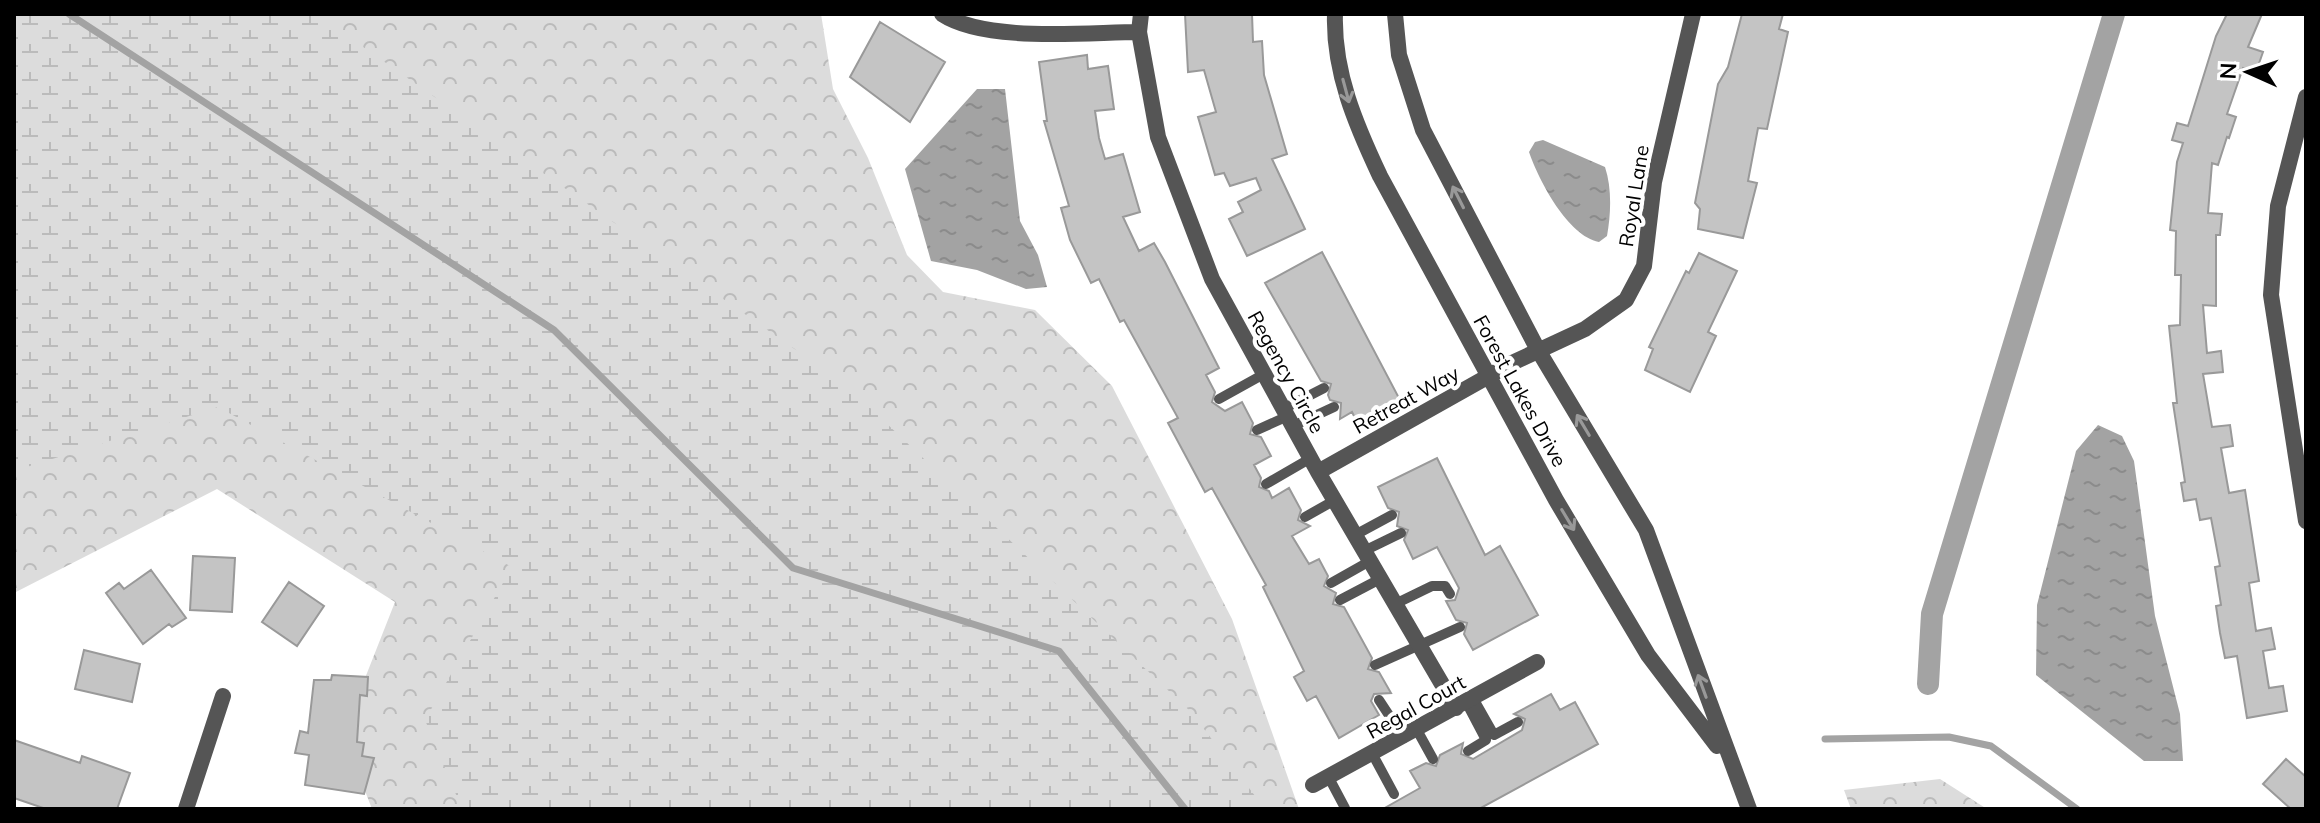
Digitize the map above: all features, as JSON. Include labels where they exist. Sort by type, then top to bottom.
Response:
[{"type":"street","points":[[942,14],[954,22],[1019,33],[1139,32]]},
{"type":"street","name":"Regency Circle","points":[[1141,14],[1139,32],[1158,137],[1212,279],[1314,465],[1419,645],[1465,703]]},
{"type":"street","name":"Forest Lakes Drive","points":[[1335,14],[1344,87],[1357,127],[1489,376],[1648,655],[1728,759]]},
{"type":"street","name":"Forest Lakes Drive","points":[[1395,14],[1399,55],[1423,130],[1538,350],[1646,530],[1749,809]]},
{"type":"street","name":"Royal Lane","points":[[1512,363],[1585,329],[1626,300],[1644,266],[1654,182],[1693,14]]},
{"type":"street","points":[[2306,97],[2278,206],[2271,295],[2306,521]]},
{"type":"street","name":"Retreat Way","points":[[1314,465],[1512,363]]},
{"type":"street","name":"Regal Court","points":[[1321,780],[1373,755],[1537,662]]},
{"type":"street","points":[[186,809],[223,696]]},
{"type":"lane","points":[[1219,399],[1264,374]]},
{"type":"lane","points":[[1288,417],[1324,388]]},
{"type":"lane","points":[[1257,430],[1288,417],[1334,407]]},
{"type":"lane","points":[[1266,484],[1314,465]]},
{"type":"lane","points":[[1305,517],[1335,500]]},
{"type":"lane","points":[[1355,535],[1392,515]]},
{"type":"lane","points":[[1331,583],[1401,533]]},
{"type":"lane","points":[[1340,600],[1380,579]]},
{"type":"lane","points":[[1395,604],[1432,586],[1445,586],[1450,594]]},
{"type":"lane","points":[[1375,665],[1460,627]]},
{"type":"lane","points":[[1379,700],[1433,759]]},
{"type":"lane","points":[[1465,703],[1494,735],[1518,722]]},
{"type":"lane","points":[[1465,703],[1486,740],[1468,751]]},
{"type":"lane","points":[[1373,755],[1394,794]]},
{"type":"lane","points":[[1321,780],[1345,808]]},
{"type":"green space","points":[[14,14],[821,14],[833,89],[868,158],[907,255],[943,292],[1035,310],[1112,386],[1232,619],[1299,809],[372,809],[343,734],[395,602],[217,489],[14,593]]},
{"type":"green space","points":[[14,14],[316,14],[846,385],[1191,712],[1265,809],[462,809],[425,720],[512,567],[218,407],[14,471]]},
{"type":"green space","points":[[1940,779],[1987,809],[1851,809],[1844,790]]},
{"type":"water","points":[[977,89],[1005,89],[1020,221],[1038,255],[1047,287],[1026,289],[977,270],[931,261],[905,169]]},
{"type":"water","points":[[1543,140],[1605,167],[1610,192],[1609,219],[1607,236],[1599,242],[1576,229],[1547,192],[1529,152],[1535,142]]},
{"type":"water","points":[[2098,425],[2122,436],[2134,461],[2155,616],[2180,714],[2183,761],[2144,761],[2036,675],[2037,605],[2076,451]]},
{"type":"building","points":[[1185,14],[1252,14],[1253,42],[1262,41],[1264,75],[1287,154],[1272,159],[1305,229],[1247,256],[1229,219],[1243,212],[1238,202],[1261,190],[1256,178],[1230,186],[1224,173],[1215,175],[1198,117],[1216,112],[1204,70],[1188,72]]},
{"type":"building","points":[[1742,14],[1783,14],[1779,29],[1788,32],[1767,129],[1758,128],[1748,181],[1757,183],[1743,238],[1698,229],[1700,209],[1695,203],[1718,84],[1728,67]]},
{"type":"building","points":[[2227,14],[2262,14],[2248,47],[2263,52],[2256,72],[2243,68],[2227,114],[2236,117],[2218,165],[2212,163],[2208,213],[2222,214],[2220,235],[2216,235],[2216,306],[2203,305],[2207,353],[2221,351],[2223,372],[2203,374],[2212,427],[2230,425],[2233,446],[2221,448],[2229,493],[2245,490],[2259,581],[2249,583],[2256,631],[2271,628],[2275,649],[2263,651],[2269,688],[2283,686],[2287,711],[2247,718],[2237,656],[2225,658],[2220,633],[2216,606],[2221,605],[2215,567],[2220,566],[2211,518],[2200,520],[2196,499],[2184,501],[2181,483],[2185,482],[2173,403],[2177,403],[2169,326],[2180,325],[2181,275],[2175,275],[2176,231],[2170,230],[2177,162],[2183,143],[2172,140],[2177,123],[2188,126],[2216,36]]},
{"type":"building","points":[[880,22],[945,62],[910,122],[850,77]]},
{"type":"building","points":[[1087,55],[1088,69],[1108,66],[1114,109],[1095,111],[1099,138],[1105,159],[1123,154],[1140,212],[1123,217],[1139,251],[1154,243],[1165,262],[1219,368],[1206,375],[1215,392],[1212,402],[1225,411],[1242,402],[1253,423],[1250,434],[1261,437],[1271,456],[1254,465],[1261,478],[1259,487],[1269,491],[1272,498],[1289,488],[1301,510],[1298,520],[1310,526],[1292,536],[1309,564],[1319,559],[1328,576],[1324,586],[1336,593],[1333,604],[1344,607],[1372,658],[1368,669],[1379,672],[1391,693],[1374,694],[1371,701],[1379,715],[1339,738],[1316,696],[1307,701],[1294,677],[1304,671],[1263,587],[1266,585],[1212,488],[1205,492],[1168,423],[1178,418],[1124,320],[1120,322],[1099,279],[1091,283],[1070,240],[1061,208],[1069,206],[1044,121],[1047,121],[1039,62]]},
{"type":"building","points":[[1322,252],[1400,400],[1357,422],[1352,412],[1340,419],[1341,403],[1330,400],[1328,395],[1331,384],[1321,381],[1265,283]]},
{"type":"building","points":[[1699,253],[1737,271],[1708,332],[1716,336],[1690,392],[1645,370],[1653,349],[1649,347],[1686,271],[1689,273]]},
{"type":"building","points":[[1437,458],[1485,555],[1500,546],[1538,615],[1473,650],[1464,634],[1467,623],[1456,620],[1446,601],[1455,600],[1459,588],[1437,547],[1413,559],[1404,540],[1408,530],[1397,526],[1399,512],[1388,508],[1378,487]]},
{"type":"building","points":[[193,556],[235,558],[232,612],[190,610]]},
{"type":"building","points":[[151,570],[186,618],[172,627],[169,624],[143,644],[106,593],[119,583],[124,589]]},
{"type":"building","points":[[289,582],[324,606],[297,646],[262,622]]},
{"type":"building","points":[[84,650],[140,664],[132,702],[75,689]]},
{"type":"building","points":[[332,675],[368,677],[367,696],[360,695],[357,742],[364,743],[362,756],[374,758],[364,794],[305,785],[309,755],[295,753],[300,731],[308,733],[314,680],[331,680]]},
{"type":"building","points":[[1551,694],[1560,710],[1575,702],[1598,744],[1479,809],[1383,809],[1420,788],[1410,771],[1426,763],[1436,766],[1440,755],[1463,743],[1461,754],[1473,759],[1522,730],[1525,719],[1514,714]]},
{"type":"building","points":[[14,740],[80,763],[82,756],[130,773],[117,809],[46,809],[14,798]]},
{"type":"building","points":[[2286,759],[2306,777],[2306,809],[2291,809],[2263,784]]},
{"type":"waterway","points":[[69,14],[554,330],[793,568],[1059,651],[1185,809]]},
{"type":"waterway","points":[[1928,684],[1932,614],[2114,14]]},
{"type":"waterway","points":[[1825,739],[1949,737],[1991,746],[2077,809]]}]
